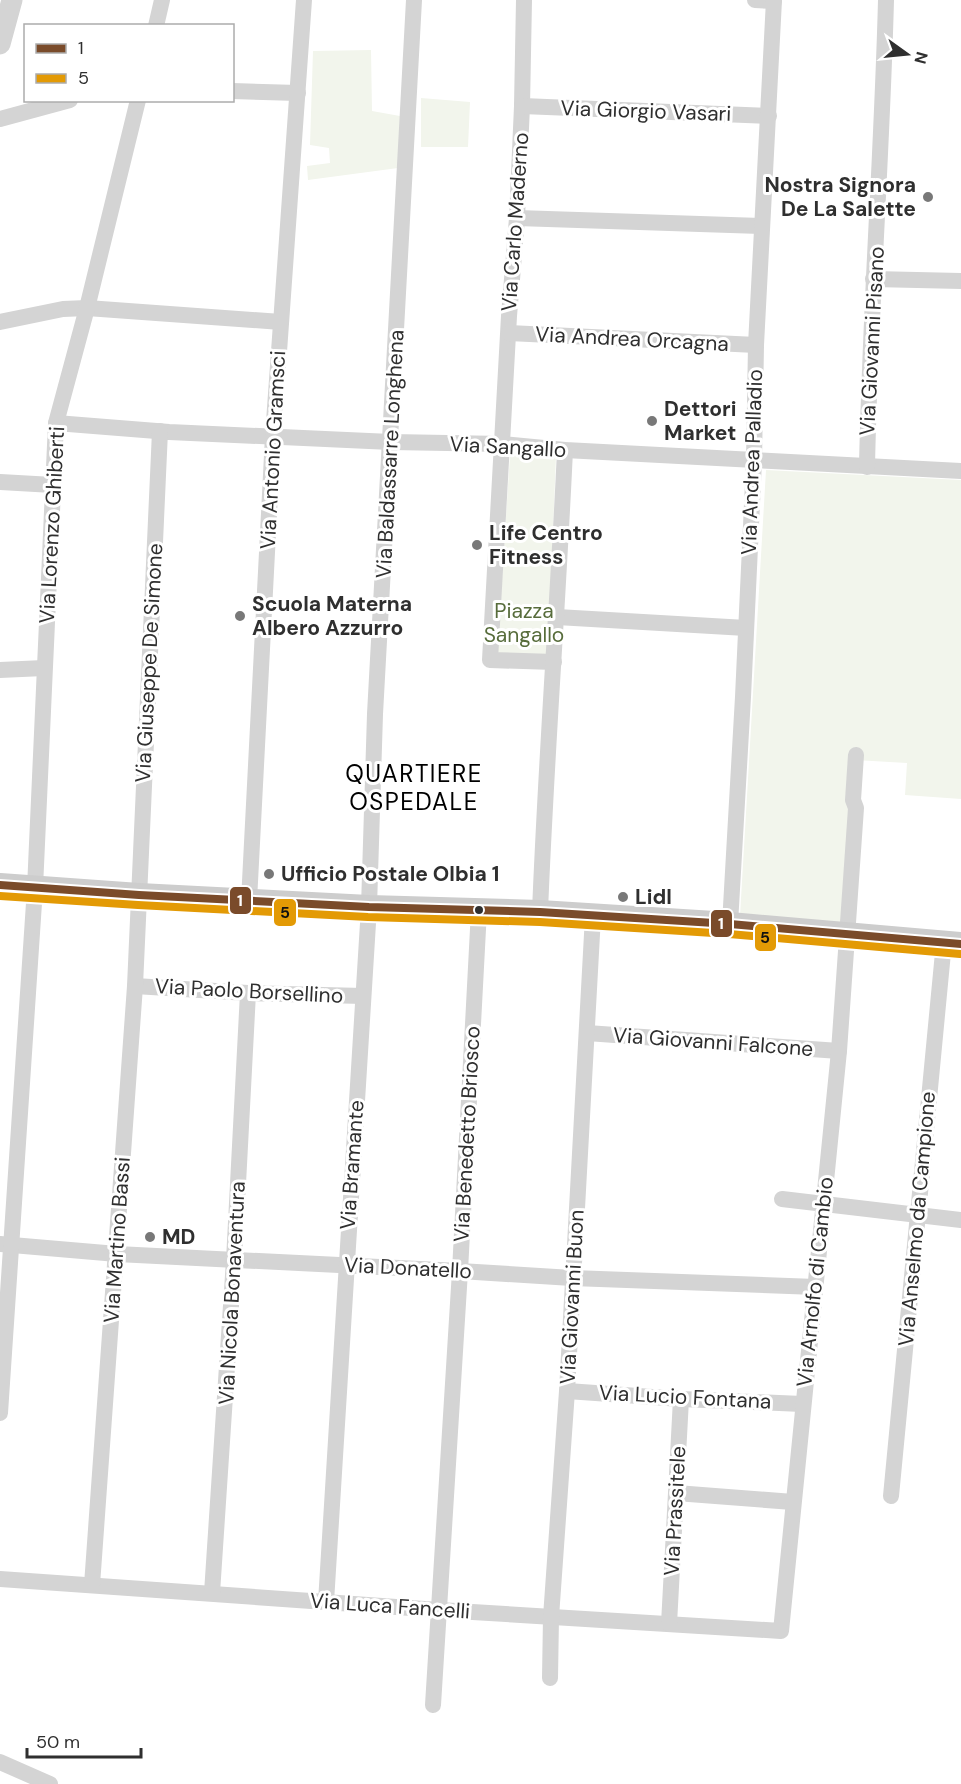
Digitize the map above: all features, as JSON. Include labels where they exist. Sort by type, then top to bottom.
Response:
[{"type":"main road","points":[[0,885],[249,901],[540,912],[730,924],[952,943]]},
{"type":"street","points":[[0,44],[12,0]]},
{"type":"street","points":[[156,24],[162,0]]},
{"type":"street","name":"Via Antonio Gramsci","points":[[249,901],[273,436],[304,0]]},
{"type":"street","name":"Via Baldassarre Longhena","points":[[369,907],[375,714],[414,0]]},
{"type":"street","name":"Via Carlo Maderno","points":[[503,444],[508,333],[517,218],[524,0]]},
{"type":"street","points":[[754,0],[774,0]]},
{"type":"street","name":"Via Andrea Palladio","points":[[730,924],[754,461],[761,226],[774,0]]},
{"type":"street","name":"Via Giovanni Pisano","points":[[867,467],[873,279],[883,126],[886,0]]},
{"type":"street","points":[[234,91],[298,93]]},
{"type":"street","points":[[0,119],[63,102]]},
{"type":"street","name":"Via Lorenzo Ghiberti","points":[[0,1413],[6,1244],[35,888],[56,423],[138,102]]},
{"type":"street","name":"Via Giorgio Vasari","points":[[522,106],[769,116]]},
{"type":"street","points":[[517,218],[761,226]]},
{"type":"street","points":[[873,279],[961,281]]},
{"type":"street","points":[[0,322],[63,309],[87,308],[281,322]]},
{"type":"street","name":"Via Andrea Orcagna","points":[[508,333],[756,345]]},
{"type":"street","name":"Via Sangallo","points":[[56,423],[160,431],[391,442],[503,444],[565,450],[961,471]]},
{"type":"street","name":"Via Giuseppe De Simone","points":[[139,895],[160,431]]},
{"type":"street","points":[[503,444],[490,660],[554,663]]},
{"type":"street","points":[[540,912],[545,773],[557,617],[565,450]]},
{"type":"street","points":[[0,482],[53,485]]},
{"type":"street","points":[[557,617],[746,628]]},
{"type":"street","points":[[0,670],[44,668]]},
{"type":"street","name":"Via Arnolfo di Cambio","points":[[781,1631],[792,1502],[839,1052],[856,808],[853,800],[856,755]]},
{"type":"street","name":"Via Martino Bassi","points":[[92,1586],[117,1254],[139,895]]},
{"type":"street","name":"Via Bramante","points":[[326,1602],[369,907]]},
{"type":"street","name":"Via Benedetto Briosco","points":[[433,1705],[460,1271],[479,910]]},
{"type":"street","name":"Via Giovanni Buon","points":[[550,1678],[551,1617],[567,1391],[593,916]]},
{"type":"street","name":"Via Anselmo da Campione","points":[[891,1496],[918,1215],[952,943]]},
{"type":"street","name":"Via Paolo Borsellino","points":[[135,986],[248,993],[363,996]]},
{"type":"street","name":"Via Nicola Bonaventura","points":[[212,1593],[234,1260],[248,993]]},
{"type":"street","name":"Via Giovanni Falcone","points":[[587,1033],[839,1052]]},
{"type":"street","points":[[782,1199],[961,1220]]},
{"type":"street","name":"Via Donatello","points":[[6,1244],[117,1254],[572,1278],[816,1287]]},
{"type":"street","name":"Via Lucio Fontana","points":[[567,1391],[802,1404]]},
{"type":"street","name":"Via Prassitele","points":[[669,1624],[681,1399]]},
{"type":"street","points":[[676,1493],[792,1502]]},
{"type":"street","name":"Via Luca Fancelli","points":[[0,1579],[781,1631]]},
{"type":"street","points":[[0,1762],[50,1784]]},
{"type":"green space","points":[[371,50],[372,111],[400,116],[398,168],[308,180],[307,166],[330,163],[329,148],[310,145],[313,51]]},
{"type":"green space","points":[[421,98],[470,102],[468,147],[421,147]]},
{"type":"green space","name":"Piazza Sangallo","points":[[510,455],[556,456],[548,657],[497,656]]},
{"type":"green space","points":[[766,470],[961,480],[961,799],[905,795],[907,763],[855,760],[843,923],[740,916]]},
{"type":"transit line","name":"1","points":[[0,885],[369,907],[540,912],[730,924],[961,944]]},
{"type":"transit line","name":"5","points":[[0,896],[368,917],[540,922],[729,934],[960,954]]},
{"type":"place","name":"Nostra Signora De La Salette","points":[[928,197]]},
{"type":"place","name":"Dettori Market","points":[[652,421]]},
{"type":"place","name":"Life Centro Fitness","points":[[477,545]]},
{"type":"place","name":"Scuola Materna Albero Azzurro","points":[[240,616]]},
{"type":"place","name":"Ufficio Postale Olbia 1","points":[[269,874]]},
{"type":"place","name":"Lidl","points":[[623,897]]},
{"type":"place","name":"MD","points":[[150,1237]]},
{"type":"district","name":"QUARTIERE OSPEDALE","points":[[414,787]]}]
